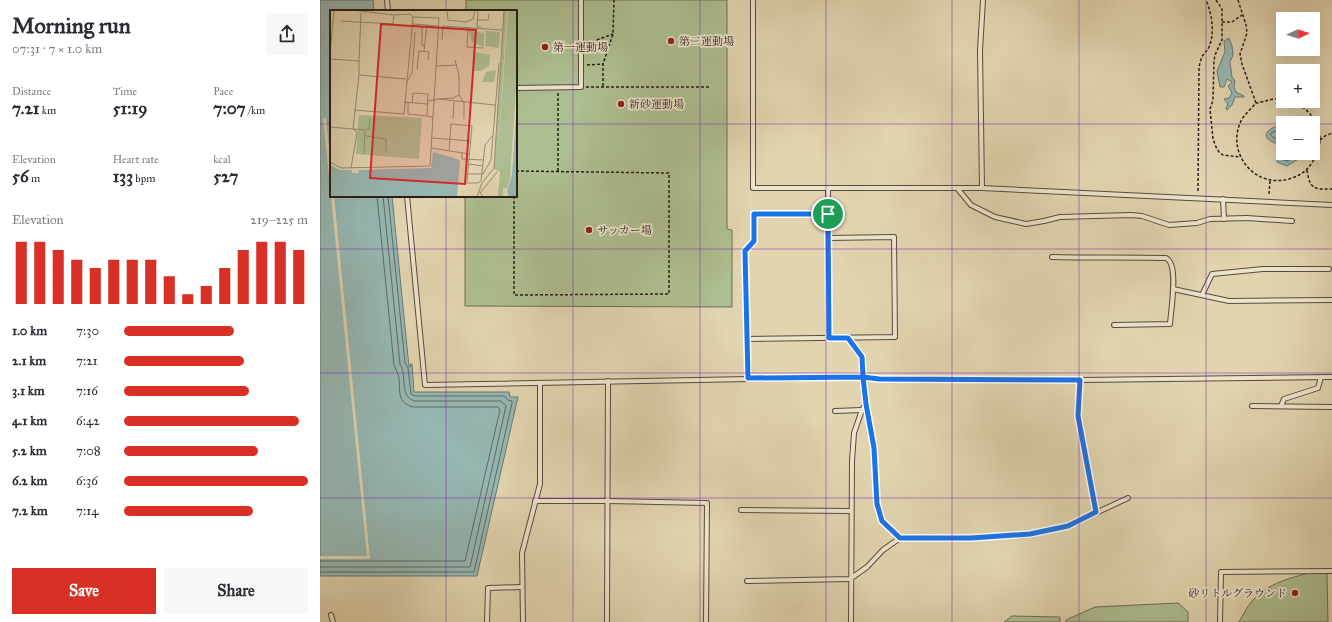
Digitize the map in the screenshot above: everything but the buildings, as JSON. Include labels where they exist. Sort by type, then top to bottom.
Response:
[{"type":"lane","points":[[387,0],[388,10]]},
{"type":"lane","points":[[517,88],[580,87],[581,0]]},
{"type":"lane","points":[[753,0],[753,188],[982,188],[1332,204]]},
{"type":"lane","points":[[982,0],[980,50],[982,188]]},
{"type":"lane","points":[[828,188],[829,338]]},
{"type":"lane","points":[[957,188],[971,205],[995,217],[1026,224],[1044,221],[1060,216],[1136,215],[1169,225],[1197,223],[1210,219],[1224,218],[1292,221]]},
{"type":"lane","points":[[407,197],[425,385],[748,378],[863,377],[879,379],[1080,380],[1332,377]]},
{"type":"lane","points":[[1223,199],[1224,218]]},
{"type":"lane","points":[[748,378],[745,251],[754,241],[754,214],[828,214]]},
{"type":"lane","points":[[747,339],[895,338],[894,237],[828,238]]},
{"type":"lane","points":[[1052,257],[1166,258],[1170,261],[1172,267],[1173,289],[1170,324],[1114,325]]},
{"type":"lane","points":[[1202,295],[1212,274],[1263,270],[1328,269]]},
{"type":"lane","points":[[1173,289],[1229,300],[1332,300]]},
{"type":"lane","points":[[848,338],[862,357],[866,404],[874,448],[878,510],[882,521],[900,538]]},
{"type":"lane","points":[[1281,406],[1284,398],[1318,388],[1321,377]]},
{"type":"lane","points":[[1080,380],[1078,416],[1096,512]]},
{"type":"lane","points":[[607,622],[608,381]]},
{"type":"lane","points":[[523,622],[522,553],[540,484],[540,382]]},
{"type":"lane","points":[[850,622],[852,462],[854,433],[862,410],[866,404]]},
{"type":"lane","points":[[1252,406],[1332,407]]},
{"type":"lane","points":[[835,412],[862,410]]},
{"type":"lane","points":[[747,581],[850,579],[868,568],[883,550],[900,538],[971,538],[1030,534],[1068,526],[1128,498]]},
{"type":"lane","points":[[535,501],[707,503],[706,622]]},
{"type":"lane","points":[[741,510],[852,511]]},
{"type":"lane","points":[[1220,622],[1221,572],[1332,571]]},
{"type":"lane","points":[[488,622],[488,588],[522,587]]},
{"type":"lane","points":[[331,615],[333,622]]},
{"type":"path","points":[[603,87],[603,64],[613,34],[614,0]]},
{"type":"path","points":[[1198,191],[1199,67],[1202,55],[1209,47],[1212,21],[1206,0]]},
{"type":"path","points":[[1216,0],[1222,9],[1222,40],[1215,54],[1214,61],[1213,100],[1210,110],[1213,139],[1216,147],[1223,155],[1241,158]]},
{"type":"path","points":[[1238,0],[1247,33],[1240,54],[1242,64],[1256,103]]},
{"type":"path","points":[[1222,22],[1232,22],[1242,15]]},
{"type":"path","points":[[581,42],[594,42],[613,34]]},
{"type":"path","points":[[580,65],[603,64]]},
{"type":"path","points":[[558,87],[558,171]]},
{"type":"path","points":[[580,87],[709,87]]},
{"type":"path","points":[[1276,99],[1256,103],[1243,118],[1238,131],[1237,144],[1241,158],[1249,169],[1260,177],[1270,181],[1286,180],[1300,176],[1314,160]]},
{"type":"path","points":[[1304,108],[1312,116]]},
{"type":"path","points":[[1320,140],[1332,133]]},
{"type":"path","points":[[1307,169],[1309,182],[1312,187],[1317,189],[1332,189]]},
{"type":"path","points":[[514,197],[514,294],[669,294],[669,173],[517,171]]},
{"type":"path","points":[[1269,194],[1270,181]]},
{"type":"green space","name":"新砂運動場","points":[[466,0],[727,0],[727,229],[732,230],[732,307],[465,306],[465,197],[517,197],[517,10],[466,10]]},
{"type":"green space","name":"砂リトルグラウンド","points":[[1314,572],[1327,574],[1328,622],[1239,622],[1252,601],[1265,590],[1273,585],[1297,576]]},
{"type":"green space","points":[[1178,603],[1188,612],[1188,622],[1066,622],[1066,620],[1095,607]]},
{"type":"green space","points":[[1012,616],[1060,617],[1060,622],[1004,622]]},
{"type":"water","points":[[320,0],[373,0],[374,10],[330,10],[330,197],[392,197],[409,367],[411,367],[410,364],[412,364],[414,392],[509,392],[510,397],[518,397],[477,576],[320,576]]},
{"type":"water","points":[[1229,38],[1233,55],[1230,62],[1232,77],[1235,81],[1234,87],[1236,92],[1244,97],[1235,97],[1232,105],[1227,110],[1226,108],[1228,104],[1224,99],[1229,98],[1232,93],[1228,86],[1232,82],[1227,79],[1224,87],[1220,87],[1217,71],[1225,52],[1224,41]]},
{"type":"water","points":[[1276,126],[1276,143],[1272,142],[1266,136],[1266,133]]},
{"type":"water","points":[[1277,160],[1297,160],[1287,166],[1277,162]]},
{"type":"pier","points":[[323,118],[326,118],[330,158],[330,185]]},
{"type":"pier","points":[[331,197],[334,197],[370,559],[320,559],[320,556],[367,556]]},
{"type":"place","name":"第二運動場","points":[[671,41]]},
{"type":"place","name":"第一運動場","points":[[545,47]]},
{"type":"place","name":"新砂運動場","points":[[621,104]]},
{"type":"place","name":"サッカー場","points":[[589,230]]},
{"type":"place","name":"砂リトルグラウンド","points":[[1295,593]]},
{"type":"route","points":[[828,214],[754,214],[754,241],[745,251],[748,378],[863,377],[874,448],[877,504],[882,521],[900,538],[971,538],[1030,534],[1068,526],[1096,512],[1078,416],[1080,380],[879,379],[863,377],[862,357],[848,338],[829,338],[828,214]]}]
